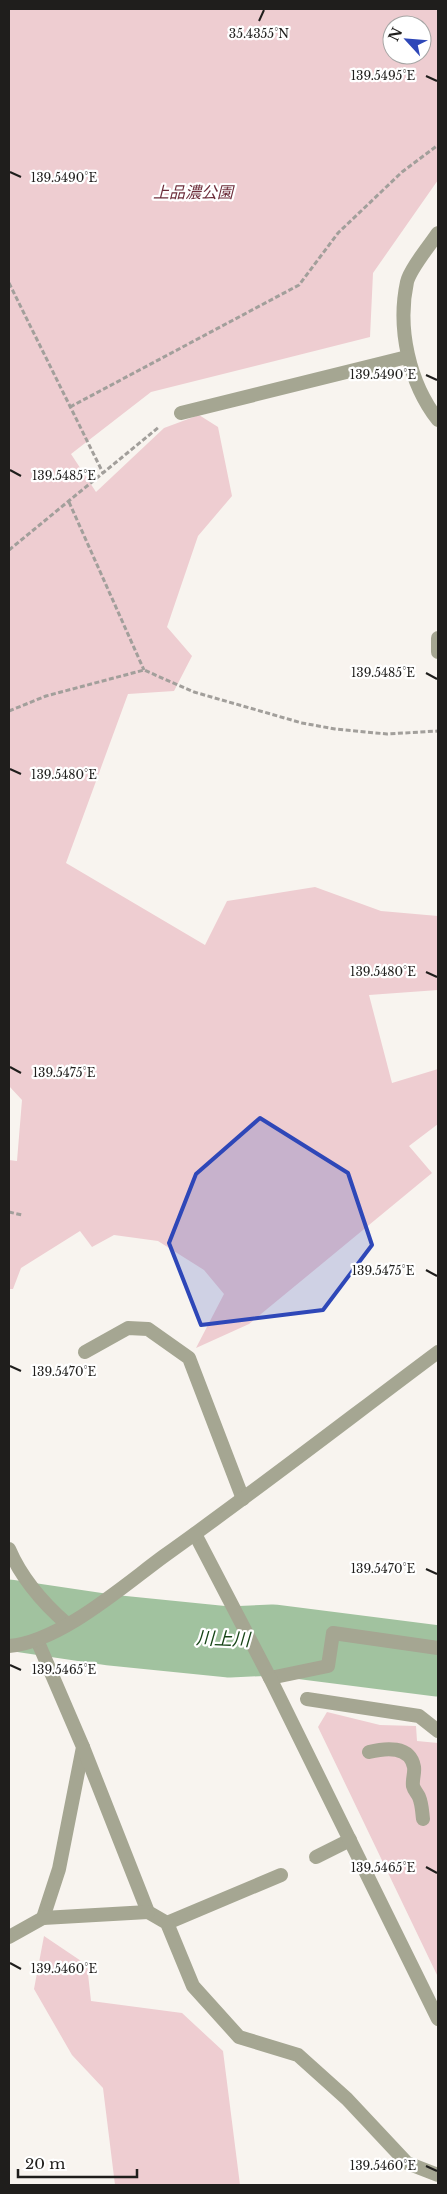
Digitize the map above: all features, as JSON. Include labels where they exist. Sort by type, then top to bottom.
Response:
[{"type":"street","points":[[438,234],[407,280],[404,319],[407,357],[430,410],[438,420]]},
{"type":"street","points":[[182,413],[407,357]]},
{"type":"street","points":[[438,638],[438,652]]},
{"type":"street","points":[[85,1352],[128,1328],[148,1329],[189,1358],[243,1499]]},
{"type":"street","points":[[9,1646],[41,1639],[92,1608],[243,1499],[438,1352]]},
{"type":"street","points":[[195,1534],[270,1678],[438,2019]]},
{"type":"street","points":[[9,1548],[14,1562],[49,1608],[67,1624]]},
{"type":"street","points":[[270,1678],[328,1666],[333,1633],[438,1648]]},
{"type":"street","points":[[41,1639],[148,1912]]},
{"type":"street","points":[[307,1699],[419,1716],[438,1730]]},
{"type":"street","points":[[43,1918],[59,1869],[83,1747]]},
{"type":"street","points":[[369,1752],[382,1749],[396,1750],[406,1753],[412,1760],[415,1769],[413,1787],[422,1805],[423,1819]]},
{"type":"street","points":[[316,1857],[350,1840]]},
{"type":"street","points":[[167,1923],[281,1875]]},
{"type":"street","points":[[9,1937],[43,1918],[148,1912],[167,1923],[193,1986],[239,2037],[298,2055],[347,2099],[407,2163],[438,2174]]},
{"type":"path","points":[[70,407],[299,284],[338,233],[402,172],[438,145]]},
{"type":"path","points":[[9,283],[103,473]]},
{"type":"path","points":[[9,550],[157,428]]},
{"type":"path","points":[[69,502],[144,670]]},
{"type":"path","points":[[9,711],[64,691],[144,670],[194,692],[310,724],[335,729],[387,734],[438,731]]},
{"type":"path","points":[[62,686],[64,691]]},
{"type":"path","points":[[9,1212],[22,1215]]},
{"type":"highlighted area","points":[[260,1118],[348,1173],[372,1245],[323,1310],[201,1325],[169,1243],[196,1174]]},
{"type":"green space","name":"上品濃公園","points":[[9,9],[438,9],[438,180],[373,273],[370,337],[151,392],[71,454],[96,492],[164,428],[199,415],[218,427],[232,496],[198,536],[167,627],[192,656],[174,691],[128,694],[66,863],[205,945],[227,901],[315,887],[381,911],[438,916],[438,990],[369,995],[392,1083],[438,1069],[438,1124],[409,1146],[432,1173],[249,1324],[196,1348],[224,1294],[204,1270],[158,1241],[114,1235],[92,1247],[80,1231],[21,1268],[13,1289],[9,1289],[9,1160],[17,1161],[22,1100],[9,1086]]},
{"type":"green space","points":[[327,1712],[380,1725],[416,1726],[417,1741],[438,1743],[438,1977],[318,1727]]},
{"type":"green space","points":[[44,1936],[87,1965],[91,2001],[182,2013],[223,2051],[240,2185],[115,2185],[103,2088],[72,2055],[34,1989]]},
{"type":"waterway","name":"川上川","points":[[9,1615],[110,1630],[229,1642],[273,1640],[438,1661]]}]
